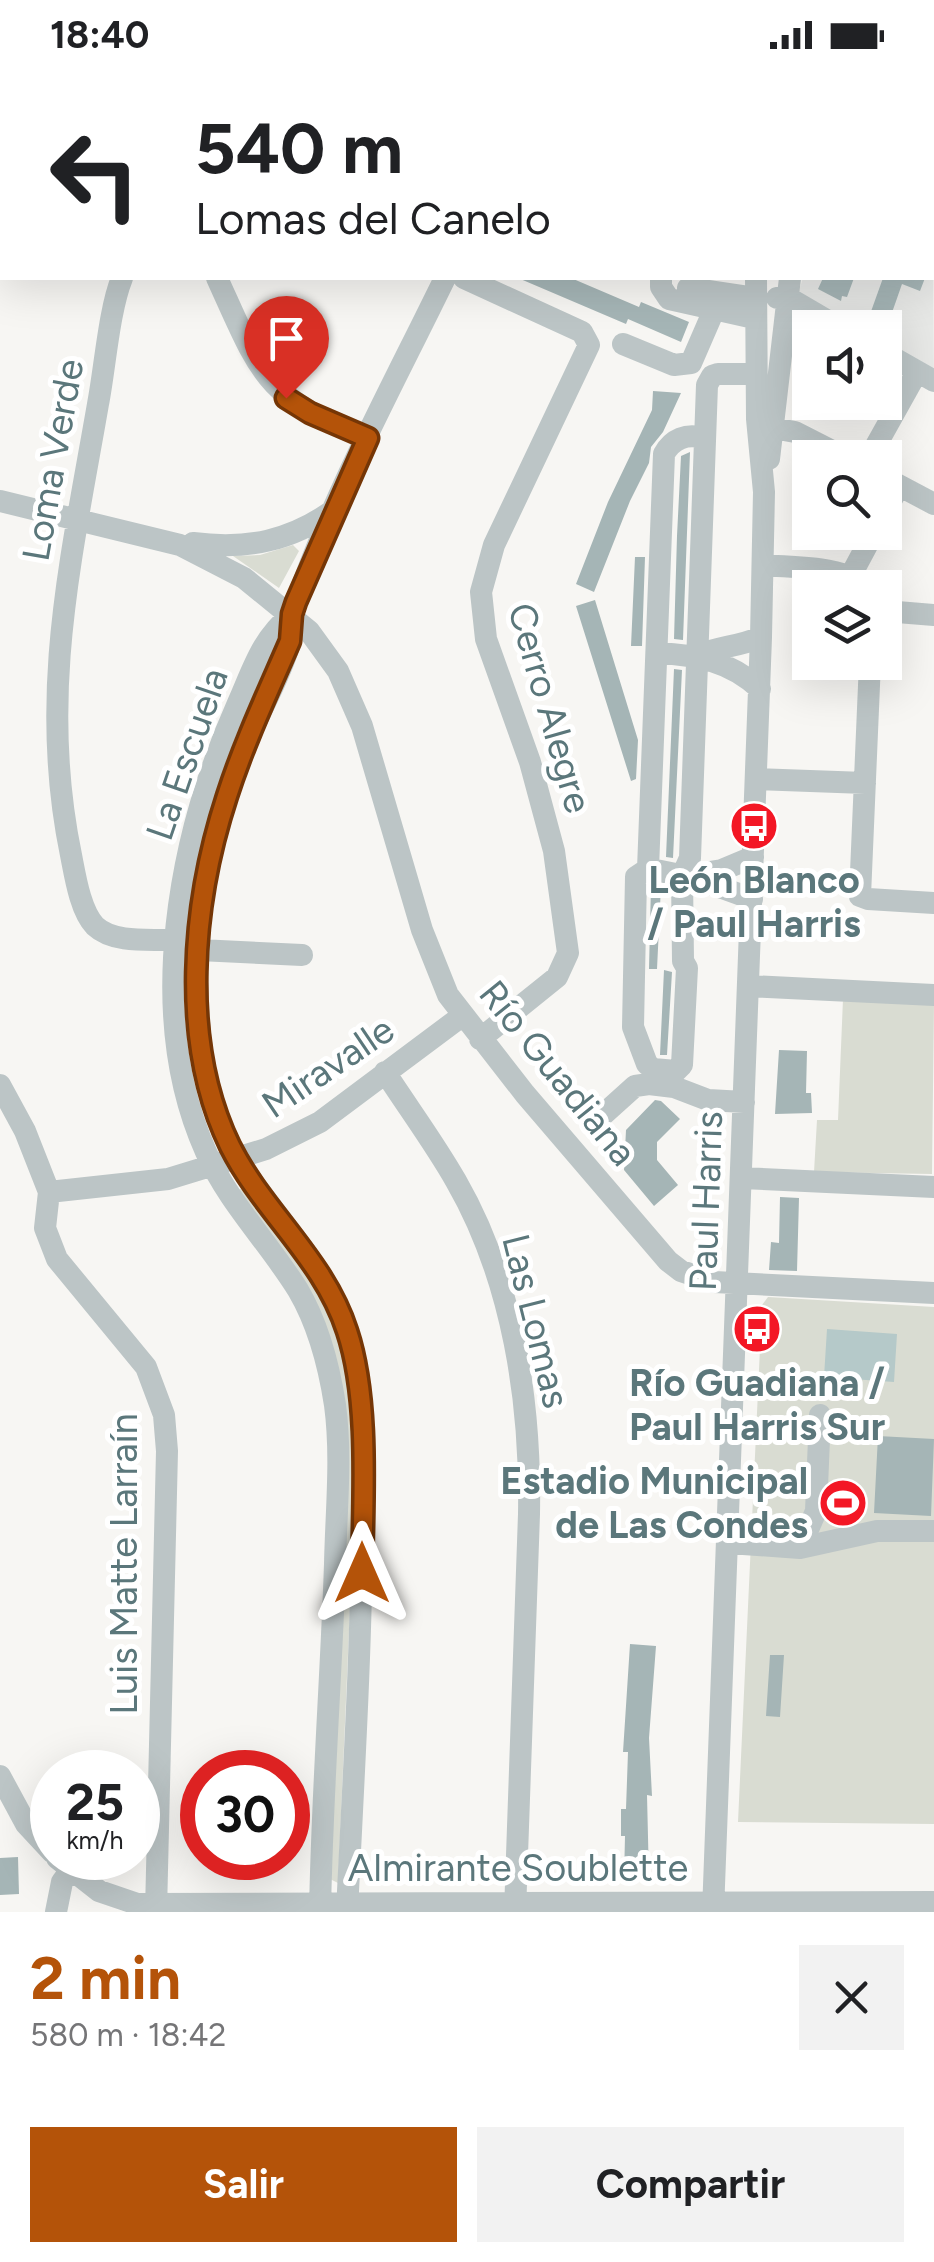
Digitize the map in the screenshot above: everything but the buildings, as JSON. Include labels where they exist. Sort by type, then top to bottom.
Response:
[{"type":"street","name":"Loma Verde","points":[[122,280],[61,618],[56,703],[59,799],[86,911],[94,924],[106,933],[124,938],[176,940]]},
{"type":"street","points":[[219,280],[251,353],[276,389],[310,413],[368,438]]},
{"type":"street","name":"La Escuela","points":[[347,1908],[362,1645],[363,1500],[357,1374],[348,1333],[323,1276],[238,1160],[223,1127],[204,1063],[198,1007],[199,950],[204,894],[218,824],[240,758],[290,641],[292,614],[335,509],[444,280]]},
{"type":"street","name":"Cerro Alegre","points":[[447,280],[582,332],[589,344],[494,545],[481,592],[486,639],[530,762],[554,850],[568,953],[557,977],[480,1038]]},
{"type":"street","points":[[661,280],[670,299],[724,294]]},
{"type":"street","points":[[688,288],[755,297],[788,296],[811,310]]},
{"type":"street","points":[[623,344],[674,365],[691,363],[724,294]]},
{"type":"street","name":"Paul Harris","points":[[764,492],[788,296]]},
{"type":"street","name":"Paul Harris","points":[[714,1907],[762,636],[764,492],[758,445],[755,297]]},
{"type":"street","points":[[882,440],[926,376],[902,363]]},
{"type":"street","points":[[703,438],[708,380],[718,374],[756,374]]},
{"type":"street","points":[[774,428],[811,440]]},
{"type":"street","points":[[648,869],[664,454],[677,439],[695,435],[707,444],[690,858],[682,876],[683,961],[687,968],[682,1065],[676,1071],[648,1064],[633,1027],[634,884],[640,872],[648,869],[682,876],[752,899]]},
{"type":"street","points":[[902,487],[934,504]]},
{"type":"street","points":[[0,501],[158,537],[229,546],[252,545],[296,533],[335,509]]},
{"type":"street","name":"Río Guadiana","points":[[158,537],[202,554],[244,578],[292,614],[325,650],[362,726],[438,975],[462,1016],[668,1261],[695,1278],[934,1294]]},
{"type":"street","points":[[763,565],[792,570]]},
{"type":"street","points":[[902,612],[934,614]]},
{"type":"street","name":"La Escuela","points":[[292,614],[270,632],[204,786],[182,878],[176,940],[176,1007],[182,1068],[195,1121],[213,1168],[298,1291],[321,1346],[336,1409],[336,1519],[320,1908]]},
{"type":"street","points":[[698,655],[762,636]]},
{"type":"street","points":[[657,653],[698,655],[731,666],[760,689]]},
{"type":"street","points":[[869,680],[860,896],[934,904]]},
{"type":"street","points":[[756,780],[865,783]]},
{"type":"street","points":[[682,876],[722,870],[753,856]]},
{"type":"street","points":[[199,950],[302,955]]},
{"type":"street","points":[[749,986],[934,995]]},
{"type":"street","name":"Miravalle","points":[[49,1192],[168,1179],[238,1160],[308,1129],[462,1016]]},
{"type":"street","name":"Las Lomas","points":[[386,1072],[457,1183],[472,1214],[506,1311],[521,1379],[530,1496],[515,1908]]},
{"type":"street","points":[[595,1122],[635,1086],[649,1084],[674,1087],[708,1100],[744,1102]]},
{"type":"street","name":"Luis Matte Larraín","points":[[0,1085],[26,1130],[49,1192],[45,1228],[57,1259],[137,1354],[154,1382],[164,1415],[167,1451],[156,1908]]},
{"type":"street","points":[[742,1178],[934,1187]]},
{"type":"street","points":[[800,1548],[816,1511],[820,1415]]},
{"type":"street","points":[[729,1543],[800,1548],[887,1530],[934,1532]]},
{"type":"street","name":"Almirante Soublette","points":[[0,1776],[30,1828]]},
{"type":"street","points":[[56,1912],[62,1880]]},
{"type":"street","points":[[66,1912],[72,1893],[69,1880]]},
{"type":"street","name":"Almirante Soublette","points":[[88,1880],[118,1899],[156,1908],[842,1907],[934,1902]]},
{"type":"shaded area","points":[[802,280],[933,280],[934,378],[902,361],[902,310],[806,310],[795,304]]},
{"type":"shaded area","points":[[293,545],[299,551],[279,588],[233,556],[260,555]]},
{"type":"shaded area","points":[[843,999],[934,1003],[932,1174],[814,1172],[817,1120],[838,1120]]},
{"type":"shaded area","points":[[245,1190],[304,1268],[332,1322],[351,1376],[353,1539],[338,1883],[330,1879],[340,1386],[237,1191]]},
{"type":"shaded area","name":"Estadio Municipal de Las Condes","points":[[768,1297],[934,1307],[934,1824],[738,1822],[762,1305]]},
{"type":"shaded area","points":[[827,1329],[897,1334],[894,1382],[824,1377]]},
{"type":"place","name":"León Blanco / Paul Harris","points":[[754,826]]},
{"type":"place","name":"Río Guadiana / Paul Harris Sur","points":[[757,1329]]},
{"type":"place","name":"Estadio Municipal de Las Condes","points":[[843,1503]]},
{"type":"route","points":[[286,398],[368,438],[296,602],[290,641],[226,800],[204,894],[198,1007],[204,1063],[228,1142],[242,1167],[323,1276],[354,1353],[363,1500],[362,1573]]}]
